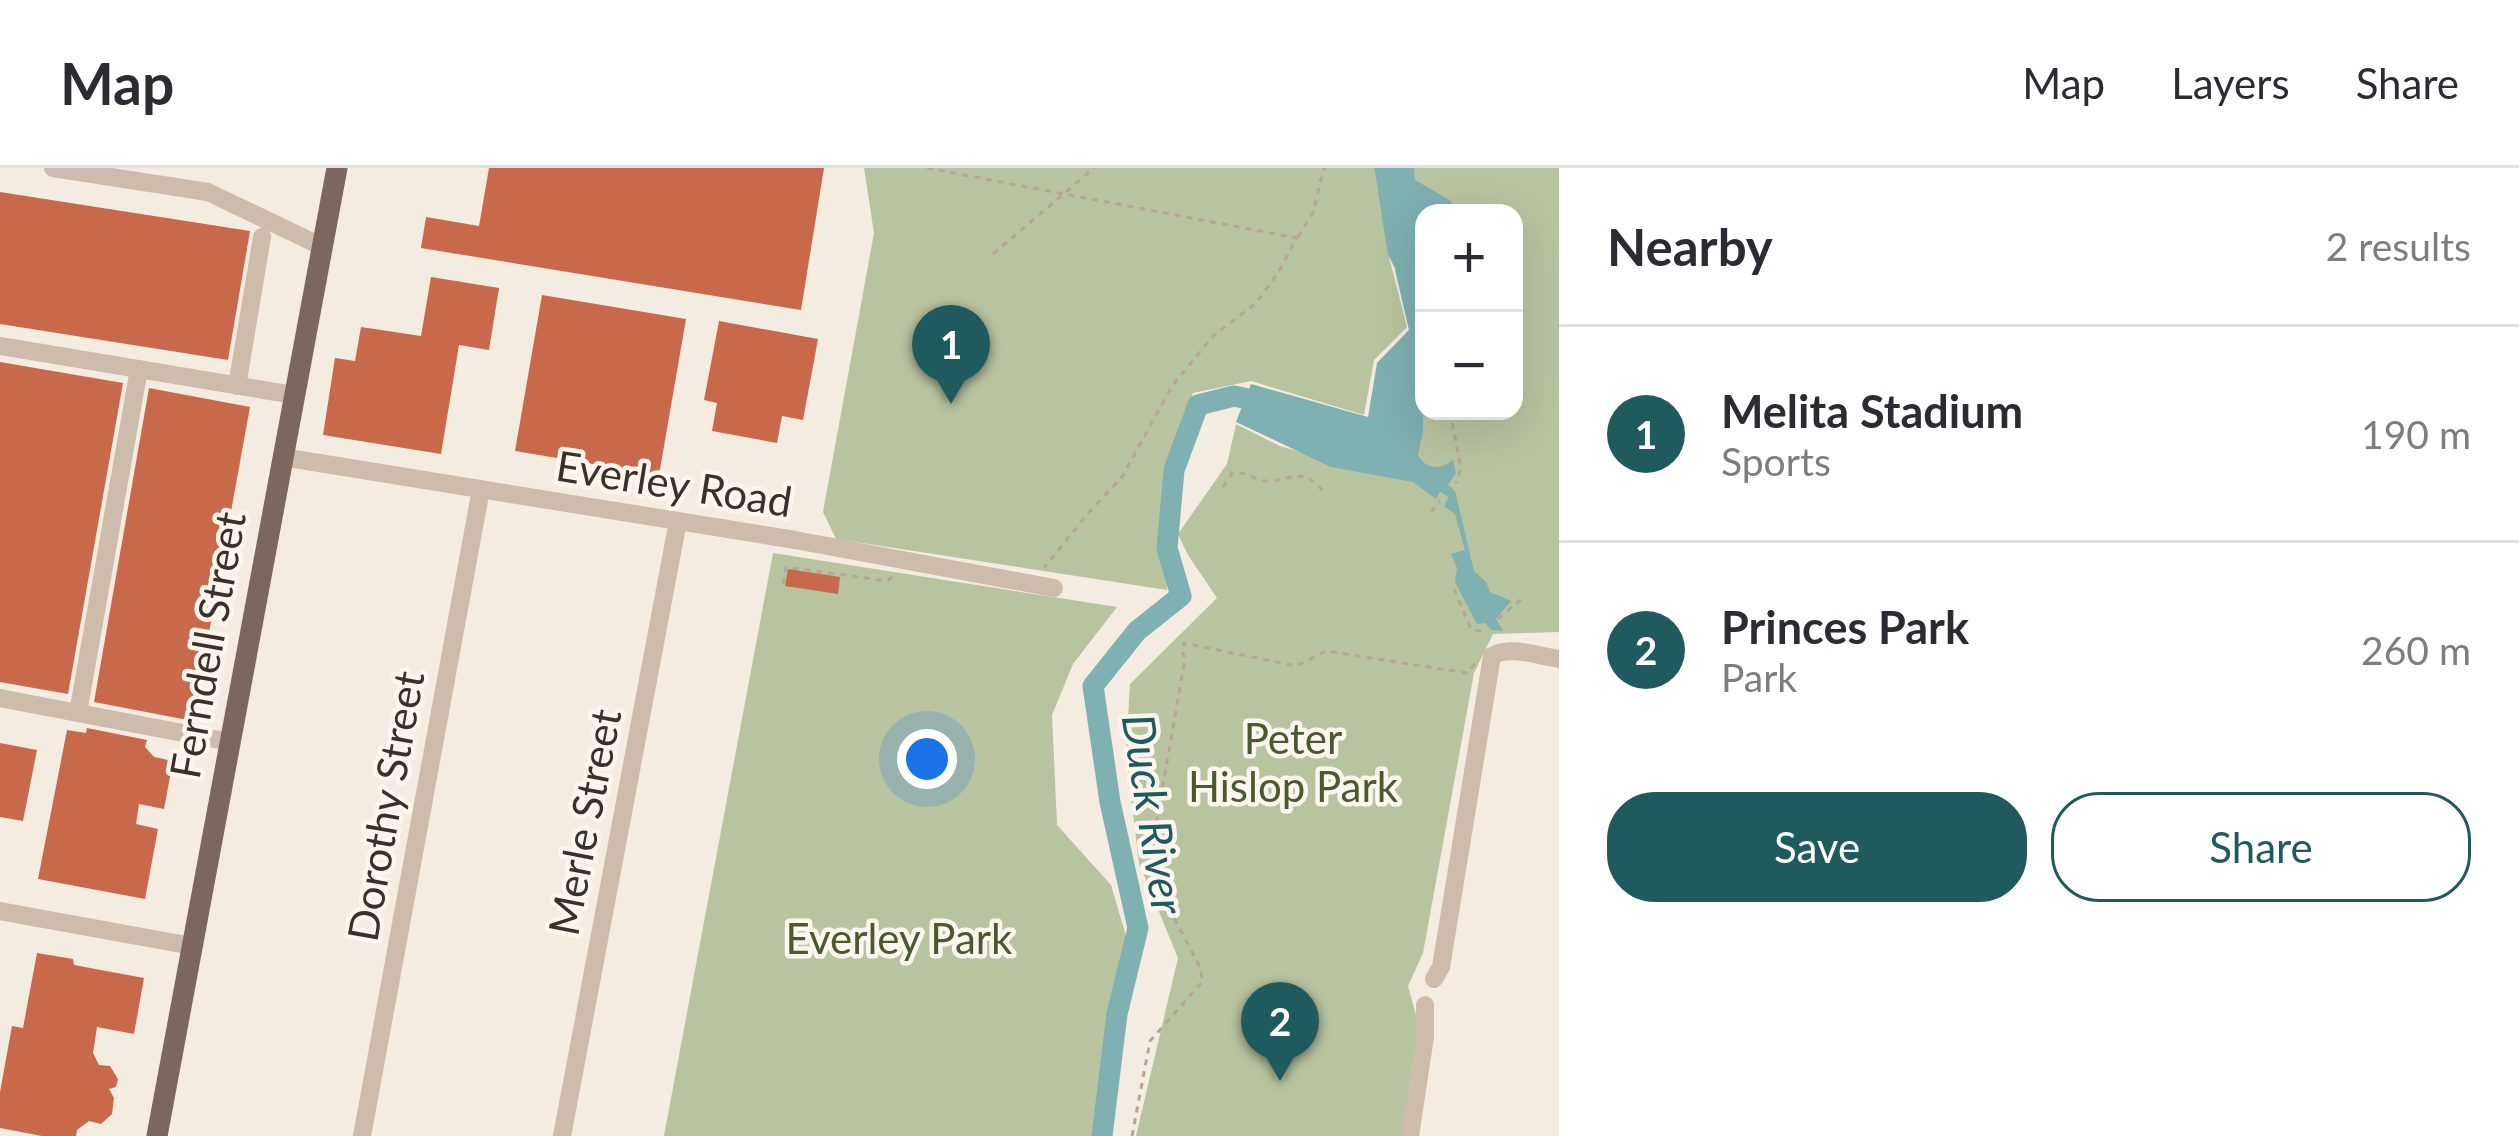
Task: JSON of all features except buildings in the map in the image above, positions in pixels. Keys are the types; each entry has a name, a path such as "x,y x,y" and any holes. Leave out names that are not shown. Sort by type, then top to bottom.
{"main road":[{"name":"Ferndell Street","path":"157,1136 337,168"}],"street":[{"path":"53,168 208,192 322,247"},
{"path":"237,386 262,237"},
{"path":"0,346 294,395"},
{"path":"78,713 140,369"},
{"name":"Everley Road","path":"282,457 1054,588"},
{"name":"Dorothy Street","path":"362,1136 481,489"},
{"name":"Merle Street","path":"562,1136 678,521"},
{"path":"1433,980 1442,967 1492,656 1506,650 1559,659"},
{"path":"0,698 230,742"},
{"path":"0,911 192,946"},
{"path":"1410,1136 1425,1037 1425,1005"}],"path":[{"path":"927,168 1297,238"},
{"path":"993,254 1094,168"},
{"path":"1033,584 1122,477 1172,386 1213,336 1256,303 1279,273 1314,211 1325,168"},
{"path":"1452,420 1461,469 1456,483"},
{"path":"1223,487 1232,473 1240,471 1266,481 1307,477 1323,491"},
{"path":"1431,512 1440,501"},
{"path":"783,584 786,567 887,581 898,571 901,560"},
{"path":"1454,589 1472,628 1487,628"},
{"path":"1498,619 1525,596"},
{"path":"1132,1136 1150,1041 1203,981 1148,865 1184,643 1296,666 1326,651 1467,673 1478,658 1492,656"}],"green space":[{"name":"Peter Hislop Park","path":"864,168 1559,168 1559,632 1493,634 1474,673 1423,953 1408,986 1419,1026 1402,1136 1136,1136 1178,958 1139,863 1126,754 1130,684 1217,598 1178,534 1227,464 1236,424 1280,446 1354,467 1415,382 1415,420 1523,420 1523,204 1415,204 1415,252 1389,257 1407,327 1374,360 1364,415 1251,381 1193,393 1163,474 1167,590 836,539 823,512 874,233"},
{"name":"Everley Park","path":"773,553 1117,607 1073,664 1052,715 1057,825 1111,885 1136,970 1110,1036 1108,1114 1100,1116 1100,1136 664,1136"}],"water":[{"path":"1389,168 1414,168 1415,180 1452,204 1415,204 1415,420 1423,420 1418,455 1434,467 1453,460 1456,473 1448,485 1455,491 1474,571 1490,592 1511,601 1496,619 1503,631 1477,624 1455,582 1457,568 1451,554 1465,550 1455,514 1444,506 1449,497 1440,492 1436,499 1413,482 1331,467 1236,422 1251,384 1368,417 1377,363 1409,330 1395,270 1407,257"}],"waterway":[{"name":"Duck River","path":"1385,168 1398,251 1415,284"},
{"name":"Duck River","path":"1102,1136 1117,1014 1138,928 1110,802 1093,686 1137,631 1181,596 1167,548 1174,470 1198,405 1234,396 1271,404"}],"place":[{"name":"Melita Stadium","path":"951,404"},
{"name":"Princes Park","path":"1280,1081"}]}
